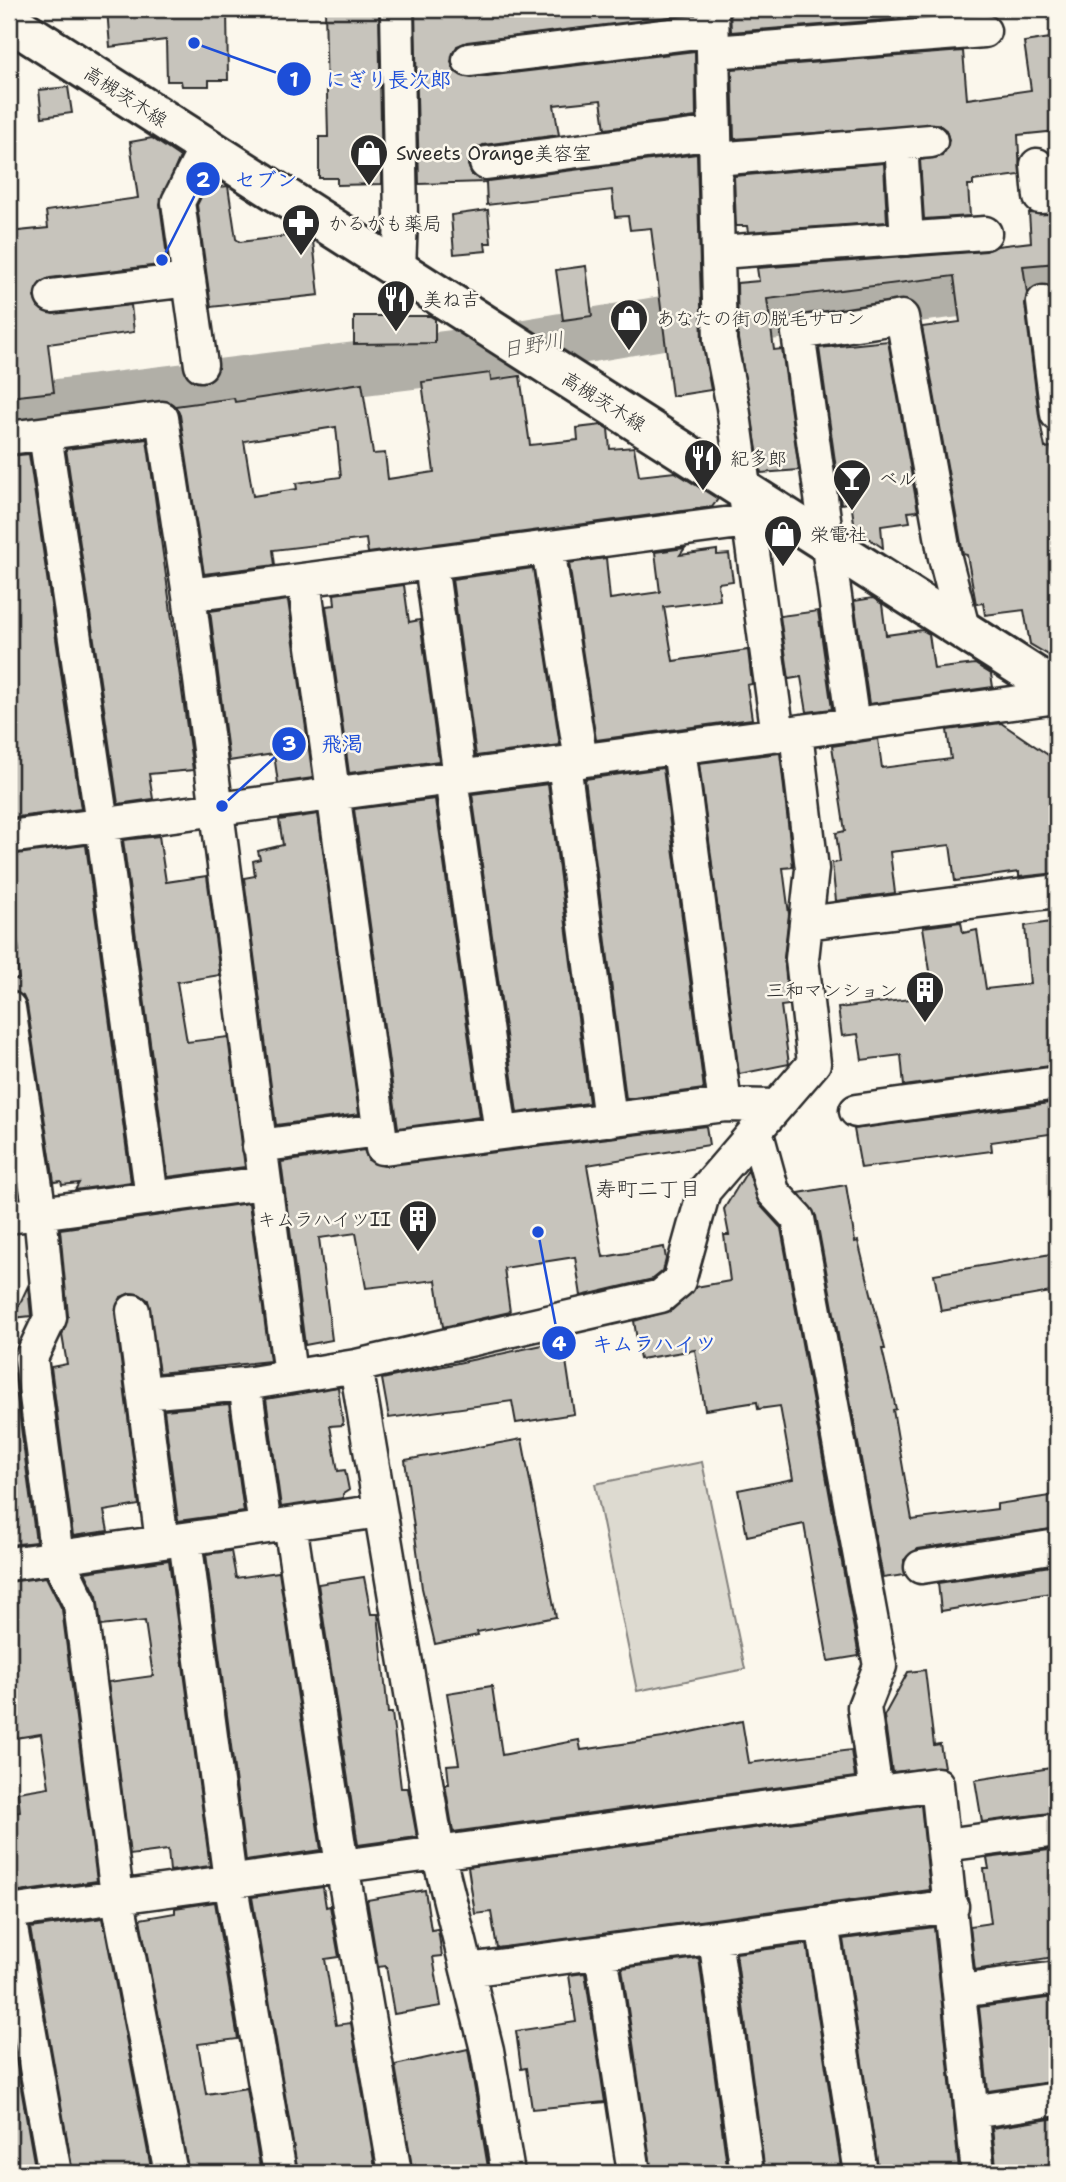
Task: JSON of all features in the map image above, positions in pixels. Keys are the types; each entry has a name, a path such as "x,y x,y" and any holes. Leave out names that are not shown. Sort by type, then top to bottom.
{"main road":[{"name":"高槻茨木線","path":"9,21 497,332 745,505 826,542 1057,690"}],"street":[{"path":"397,9 401,218 399,270"},
{"path":"144,1394 245,1384 356,1366 661,1296 679,1281 704,1191 814,1063 802,959 812,870 745,505 721,318 712,30"},
{"path":"469,60 712,30 984,31"},
{"path":"486,163 715,146 916,142 907,239"},
{"path":"201,365 178,202 206,147"},
{"path":"1037,164 1040,197 1057,196"},
{"path":"720,252 985,233"},
{"path":"52,296 189,280"},
{"path":"1043,302 1057,414"},
{"path":"853,725 798,333 902,317 945,558 963,628"},
{"path":"9,438 162,418 189,595 263,1183 290,1375"},
{"path":"45,434 102,824 152,1198"},
{"path":"189,595 548,548 745,505"},
{"path":"548,548 610,1119"},
{"path":"431,564 455,778 501,1133"},
{"path":"304,581 378,1130 383,1148 726,1105 766,1118"},
{"path":"9,837 1057,697"},
{"path":"679,748 726,1105"},
{"path":"806,923 1057,891"},
{"path":"9,1009 40,1213 50,1318 31,1358 57,1557 80,1604 117,1895 171,2173"},
{"path":"856,1111 1057,1083"},
{"path":"766,1118 773,1192 798,1219 880,1666 864,1707 876,1792"},
{"path":"259,1146 378,1130"},
{"path":"9,1217 263,1183"},
{"path":"133,1311 144,1394 173,1540 280,2173"},
{"path":"356,1366 438,1853 487,2050 508,2173"},
{"path":"245,1384 277,1526 342,1865 396,2173"},
{"path":"9,1564 380,1511"},
{"path":"921,1567 1057,1546"},
{"path":"55,2173 9,1914 117,1895 937,1784 952,1906 978,2173"},
{"path":"945,1845 1057,1830"},
{"path":"467,1970 952,1906"},
{"path":"822,1923 861,2173"},
{"path":"715,1938 747,2173"},
{"path":"601,1953 634,2173"},
{"path":"960,1991 1057,1978"},
{"path":"972,2112 1057,2099"}],"shaded area":[{"path":"702,1462 745,1669 637,1691 595,1484"}],"building":[{"path":"107,9 227,9 228,80 209,80 209,86 182,86 181,81 167,81 166,40 110,47"},
{"path":"325,9 379,9 382,184 337,185 337,178 319,178 319,137 328,137"},
{"path":"415,9 694,9 694,14 467,42 457,46 451,62 455,72 471,78 695,51 696,117 605,129 601,100 554,105 559,135 483,145 469,155 468,165 472,175 488,181 697,154 702,341 711,390 672,396 651,228 630,230 628,216 615,217 612,190 487,205 486,182 419,184"},
{"path":"730,9 960,9 960,14 731,32"},
{"path":"1057,37 1057,131 1018,135 1020,175 973,181 973,185 968,185 970,216 924,219 920,160 942,156 949,140 946,130 938,124 734,139 732,69 963,51 967,99 1031,90 1024,42"},
{"path":"68,87 72,113 42,117 39,90"},
{"path":"152,138 180,157 160,204 168,264 50,278 41,282 34,297 38,307 53,314 131,305 134,332 48,344 54,392 9,397 9,232 48,228 46,211 138,198 130,142"},
{"path":"884,163 887,222 748,232 747,226 736,226 734,176"},
{"path":"228,186 236,239 240,242 302,234 313,241 319,295 211,307 197,205 205,189"},
{"path":"488,210 491,243 485,243 486,251 454,254 451,215"},
{"path":"1029,213 1057,214 1057,263 1023,266 1039,416 1045,448 1051,447 1055,474 1051,474 1050,485 1057,533 1057,660 1030,644 1024,610 985,615 983,603 976,604 967,555 963,554 922,327 960,322 954,276 767,299 774,350 782,349 799,470 761,473 738,339 737,283 759,281 757,268 986,251 997,246 1031,242"},
{"path":"586,266 592,316 563,320 556,270"},
{"path":"354,316 430,316 435,319 435,343 354,344"},
{"path":"888,341 918,511 908,512 910,522 881,526 883,548 855,529 851,502 841,504 819,348"},
{"path":"490,373 491,380 520,376 530,445 578,440 577,428 602,425 608,429 610,449 634,447 639,476 675,472 718,499 712,507 368,553 366,539 273,550 275,565 204,574 180,415 175,406 234,398 235,402 362,383 373,454 385,453 388,479 434,472 422,382","holes":["336,427 341,477 296,483 297,489 253,496 244,441"]},
{"path":"147,439 193,770 149,774 153,799 118,804 66,449"},
{"path":"29,454 81,809 9,818 9,456"},
{"path":"685,548 680,555 717,550 717,555 729,554 733,581 718,583 720,600 664,607 673,661 748,650 752,684 747,685 752,719 596,740 569,563 606,558 610,599 660,592 655,552"},
{"path":"533,568 560,745 476,756 452,579"},
{"path":"404,585 409,622 420,620 439,761 349,773 326,606 335,605 334,594"},
{"path":"873,598 882,604 886,635 922,630 929,634 934,669 975,664 991,674 993,687 869,704 854,601"},
{"path":"288,600 313,778 278,783 274,754 229,761 210,611"},
{"path":"818,611 832,709 807,712 801,677 789,679 780,616"},
{"path":"1001,723 1057,761 1057,873 1019,877 1019,872 955,881 950,845 890,852 895,893 836,901 832,863 840,862 836,833 845,831 832,746 878,739 882,768 951,759 947,730"},
{"path":"780,753 793,867 783,868 789,914 784,957 789,1005 781,1006 789,1064 739,1074 699,763"},
{"path":"663,768 704,1089 626,1099 585,779"},
{"path":"548,784 589,1103 517,1113 472,794"},
{"path":"435,799 480,1117 398,1128 354,809"},
{"path":"318,814 359,1114 276,1125 244,878 255,876 253,861 260,859 258,851 283,845 279,820"},
{"path":"159,836 166,882 207,876 220,975 177,982 187,1042 228,1037 245,1167 168,1177 123,840"},
{"path":"86,845 131,1182 75,1190 79,1183 62,1185 61,1181 54,1182 27,1005 23,996 9,990 9,979 19,979 16,951 19,951 9,881 9,855"},
{"path":"1057,921 1057,1065 904,1086 901,1055 862,1060 858,1034 842,1036 838,1008 934,996 923,927 961,922 963,933 977,930 986,989 1030,984 1025,926"},
{"path":"1057,1102 1057,1133 991,1142 992,1151 861,1168 854,1129"},
{"path":"706,1126 709,1145 587,1165 603,1257 664,1247 666,1259 663,1271 653,1279 581,1296 575,1257 504,1268 510,1312 443,1327 436,1280 366,1288 356,1233 319,1238 332,1340 305,1345 281,1162 364,1150 368,1160 384,1166"},
{"path":"9,1129 18,1187 9,1188"},
{"path":"748,1170 759,1204 781,1228 859,1656 828,1661 804,1524 747,1536 738,1490 793,1479 780,1406 758,1409 757,1402 705,1410 695,1350 640,1359 634,1321 672,1310 696,1287 730,1281 724,1235 729,1235 724,1209"},
{"path":"846,1185 855,1242 858,1241 885,1349 882,1349 896,1409 893,1410 912,1520 997,1509 997,1504 1057,1495 1057,1528 918,1549 904,1560 905,1575 883,1578 816,1216 799,1193"},
{"path":"249,1203 270,1361 159,1373 148,1300 139,1294 130,1293 121,1297 115,1313 139,1505 104,1511 108,1531 73,1536 51,1367 67,1364 62,1335 68,1316 60,1229"},
{"path":"1057,1253 1057,1291 941,1311 934,1274"},
{"path":"28,1286 31,1316 13,1318"},
{"path":"552,1343 554,1355 565,1354 574,1414 516,1423 512,1401 389,1418 382,1379"},
{"path":"14,1373 36,1542 9,1545 9,1374"},
{"path":"338,1387 343,1425 330,1426 338,1471 345,1470 349,1490 343,1494 343,1498 281,1507 266,1399"},
{"path":"229,1404 244,1512 178,1521 164,1410"},
{"path":"522,1439 556,1617 477,1632 478,1635 435,1644 422,1588 405,1460"},
{"path":"231,1551 236,1578 279,1572 321,1850 246,1861 206,1554"},
{"path":"169,1560 210,1866 170,1871 168,1850 130,1855 108,1682 153,1676 145,1621 101,1626 97,1596 85,1572"},
{"path":"1057,1565 1057,1592 941,1611 938,1583"},
{"path":"46,1577 62,1609 97,1881 19,1892 11,1835 16,1835 12,1813 20,1812 18,1792 49,1787 41,1734 9,1739 9,1582"},
{"path":"364,1577 371,1614 378,1614 388,1713 392,1713 401,1788 408,1788 417,1837 358,1845 318,1584"},
{"path":"925,1670 934,1745 940,1744 944,1767 892,1772 884,1716 908,1672"},
{"path":"492,1686 502,1755 579,1740 581,1750 663,1738 742,1721 749,1763 851,1750 855,1777 453,1832 445,1784 449,1784 447,1765 459,1764 447,1693"},
{"path":"1057,1767 1057,1812 982,1822 975,1780"},
{"path":"921,1805 930,1890 497,1948 491,1912 475,1914 468,1867"},
{"path":"1057,1849 1057,1947 1053,1948 1054,1957 975,1970 970,1926 991,1923 984,1869 989,1869 987,1858"},
{"path":"323,1887 326,1907 330,1906 339,1957 325,1959 336,2025 351,2023 376,2173 298,2173 252,1897"},
{"path":"425,1890 431,1930 438,1929 442,1956 433,1957 441,2006 394,2014 386,1966 378,1967 367,1900"},
{"path":"215,1902 238,2039 198,2044 206,2094 247,2088 261,2173 189,2173 140,1919 175,1913 175,1908"},
{"path":"103,1918 152,2173 73,2173 30,1928"},
{"path":"934,1927 959,2170 879,2173 843,1939"},
{"path":"807,1944 842,2173 765,2173 736,1953"},
{"path":"699,1958 728,2173 652,2173 622,1968"},
{"path":"585,1973 605,2102 532,2109 526,2068 521,2069 516,2031 576,2022 569,1975"},
{"path":"1055,1997 1057,2081 988,2091 979,2007"},
{"path":"9,2020 36,2173 9,2173"},
{"path":"468,2049 489,2173 413,2173 395,2065"},
{"path":"1057,2118 1057,2164 1004,2172 1003,2165 996,2166 992,2128"}],"waterway":[{"name":"日野川","path":"9,412 485,353 704,316 736,317 1057,278"}],"place":[{"name":"にぎり長次郎","path":"194,43"},
{"name":"Sweets Orange美容室","path":"369,187"},
{"name":"かるがも薬局","path":"301,257"},
{"name":"セブン","path":"162,260"},
{"name":"美ね吉","path":"396,333"},
{"name":"あなたの街の脱毛サロン","path":"629,352"},
{"name":"紀多郎","path":"703,492"},
{"name":"ベル","path":"852,512"},
{"name":"栄電社","path":"783,568"},
{"name":"飛渇","path":"222,806"},
{"name":"三和マンション","path":"925,1024"},
{"name":"キムラハイツ","path":"538,1232"},
{"name":"キムラハイツII","path":"418,1253"}],"district":[{"name":"寿町二丁目","path":"648,1189"}]}
